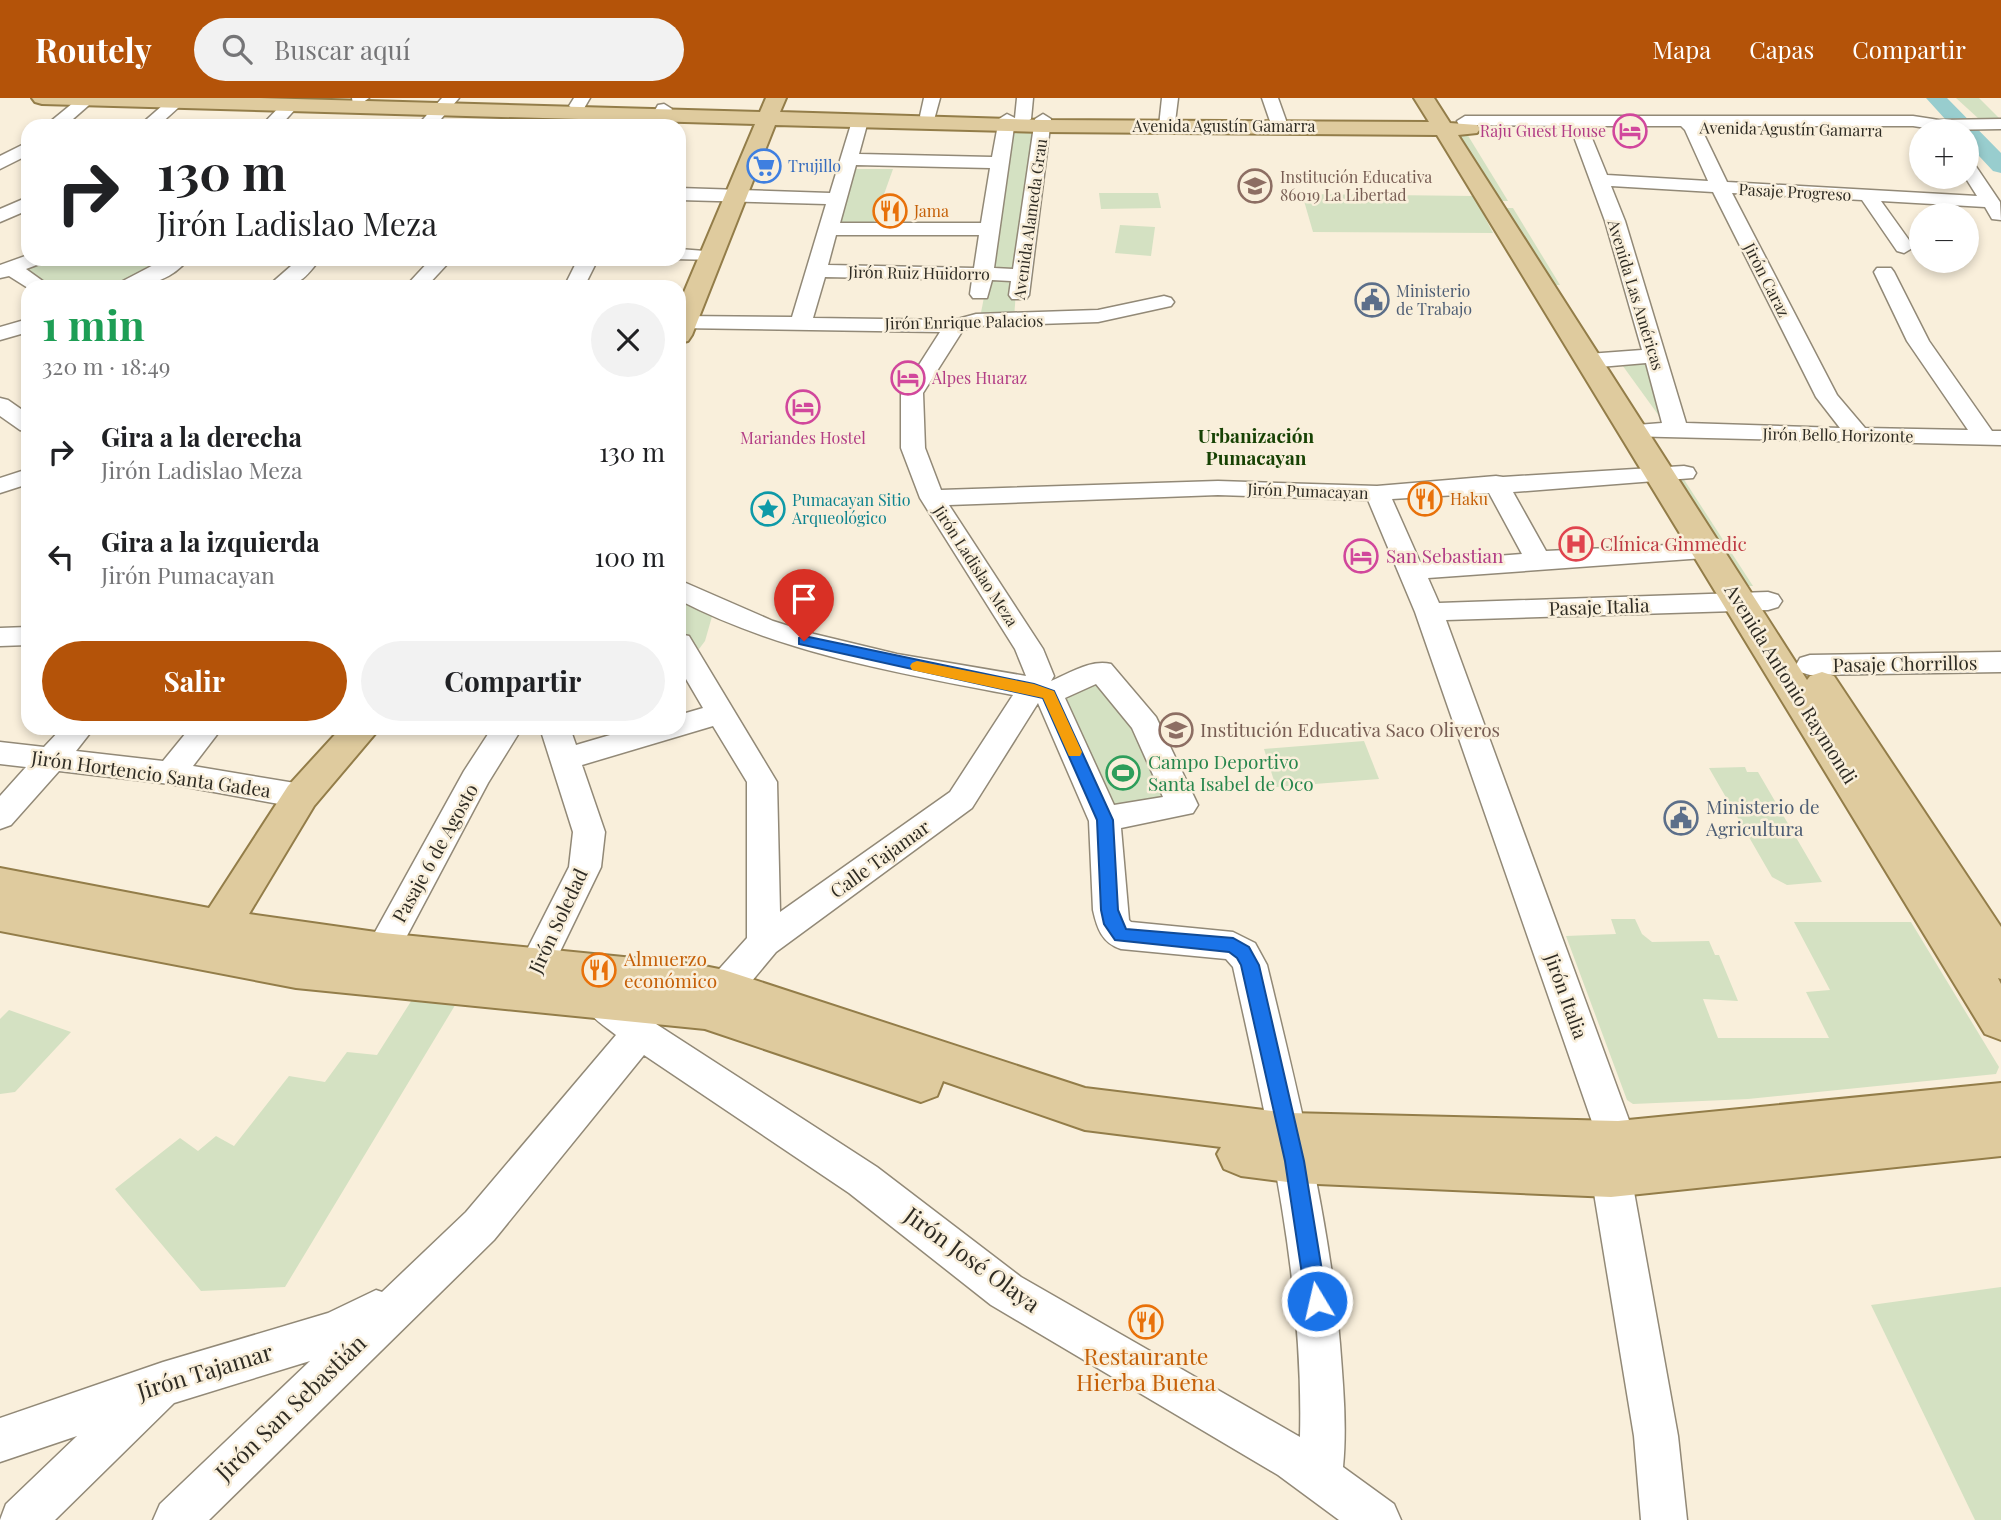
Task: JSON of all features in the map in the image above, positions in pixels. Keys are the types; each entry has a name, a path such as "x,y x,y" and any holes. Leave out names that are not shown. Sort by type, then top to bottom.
{"main road":[{"name":"Avenida Agustín Gamarra","path":"43,98 291,105 579,102 660,117"},
{"name":"Avenida Agustín Gamarra","path":"256,98 446,103 660,117 771,109 930,107 1025,118"},
{"name":"Avenida Agustín Gamarra","path":"771,109 860,121 1168,114 1278,123 1449,118"},
{"path":"686,314 771,109"},
{"name":"Avenida Antonio Raymondi","path":"1449,118 1601,360 1655,430 1671,473 1709,551 1810,665 2001,962"},
{"name":"Avenida Antonio Raymondi","path":"1671,473 1755,602 2001,1021"},
{"path":"207,940 301,796 356,735"},
{"path":"0,884 207,940"},
{"path":"0,915 207,940 374,965 714,999 1004,1096 1075,1133 1292,1148 1615,1159 2001,1135"},
{"path":"1615,1159 2001,1103"}],"street":[{"path":"1270,98 1278,123"},
{"path":"63,119 88,99"},
{"path":"156,119 178,100"},
{"path":"432,119 446,103"},
{"path":"277,119 291,105"},
{"path":"1637,105 1652,124"},
{"path":"1827,106 1848,125"},
{"path":"1922,107 1935,119"},
{"name":"Avenida Alameda Grau","path":"965,323 983,274 1000,163 1025,118"},
{"name":"Avenida Alameda Grau","path":"1016,320 1022,275 1025,118"},
{"name":"Avenida Agustín Gamarra","path":"1449,118 1578,125 1848,125 1909,130"},
{"path":"801,323 860,121"},
{"name":"Jirón Caraz","path":"1689,124 1827,397 1858,435"},
{"name":"Avenida Agustín Gamarra","path":"1979,124 2001,124"},
{"name":"Avenida Las Américas","path":"1578,125 1615,221 1655,356 1655,430"},
{"path":"3,173 21,154"},
{"path":"848,159 1000,163"},
{"name":"Pasaje Progreso","path":"1599,180 1868,196 1996,209"},
{"path":"1979,184 1996,209"},
{"path":"686,194 839,199"},
{"path":"1868,196 1904,247"},
{"path":"4,214 21,206"},
{"path":"830,229 989,229"},
{"path":"686,255 711,256"},
{"path":"142,280 168,266"},
{"path":"287,280 304,266"},
{"path":"422,280 435,266"},
{"path":"5,270 26,280"},
{"name":"Jirón Ruiz Huidorro","path":"817,271 1022,275"},
{"path":"1884,272 1918,341 1993,438"},
{"name":"Jirón Enrique Palacios","path":"686,326 965,323 1098,316 1164,302"},
{"name":"Jirón Ladislao Meza","path":"965,323 912,393 913,448 932,498 1029,649 1040,677 1041,692 1104,819 1113,924 1121,935 1233,946 1243,953 1250,965 1292,1148 1317,1301 1324,1444 1320,1477"},
{"path":"0,334 21,326"},
{"path":"1601,360 1655,356"},
{"path":"0,405 21,398"},
{"path":"0,405 21,420"},
{"name":"Jirón Bello Horizonte","path":"1655,430 1993,438"},
{"name":"Jirón Pumacayan","path":"932,498 1218,488 1377,493 1671,473"},
{"path":"0,486 21,478"},
{"path":"1496,483 1538,560"},
{"name":"Jirón Italia","path":"1377,493 1429,612 1615,1159 1656,1436 1664,1520"},
{"path":"1413,571 1507,565 1538,560 1709,551"},
{"path":"686,593 734,617 830,648 1041,692 1101,671 1145,724 1182,805 1104,819"},
{"name":"Pasaje Italia","path":"1429,612 1755,602"},
{"path":"0,637 21,636"},
{"path":"686,654 762,782 764,942"},
{"name":"Pasaje Chorrillos","path":"1810,665 2001,662"},
{"name":"Calle Tajamar","path":"714,999 764,942 961,800 1041,692"},
{"path":"686,723 722,712"},
{"path":"0,817 72,735"},
{"path":"170,774 201,735"},
{"name":"Pasaje 6 de Agosto","path":"374,965 475,779 503,735"},
{"name":"Jirón Soledad","path":"530,979 585,867 589,848 589,832 557,735"},
{"path":"565,760 647,735"},
{"name":"Jirón Hortencio Santa Gadea","path":"0,753 170,774 301,796"},
{"name":"Jirón José Olaya","path":"597,986 640,1033 863,1180 1006,1291 1294,1459 1378,1520"},
{"path":"405,1296 480,1226 640,1033"},
{"name":"Jirón Tajamar","path":"0,1440 163,1384 334,1332 405,1296"},
{"name":"Jirón San Sebastián","path":"176,1520 405,1296"},
{"path":"22,1520 163,1384"}],"green space":[{"path":"1956,98 1979,98 2000,119 1979,119"},
{"path":"1012,128 1035,129 1016,272 991,271"},
{"path":"1455,134 1467,134 1508,201 1498,201"},
{"path":"852,169 893,169 872,228 836,228"},
{"path":"1099,193 1158,193 1161,208 1101,209"},
{"path":"1302,194 1474,196 1493,233 1313,232"},
{"path":"1503,208 1513,208 1560,285 1551,285"},
{"path":"1120,225 1155,227 1151,256 1115,253"},
{"path":"150,266 124,280 39,280 17,267"},
{"path":"988,276 1017,276 1014,319 980,318"},
{"path":"1648,361 1662,420 1620,362"},
{"path":"1671,475 1681,475 1753,586 1743,586"},
{"path":"686,602 713,613 705,641 699,649 695,648 686,634"},
{"path":"1104,681 1146,737 1170,801 1113,813 1060,696"},
{"path":"1364,741 1379,779 1276,787 1264,749"},
{"path":"1745,767 1747,772 1758,772 1822,882 1787,885 1772,877 1709,768"},
{"path":"1611,919 1635,919 1642,934 1652,942 1709,941 1715,955 1719,955 1738,1001 1703,999 1718,1038 1829,1038 1806,992 1830,990 1794,922 1911,922 1999,1067 1996,1074 1748,1099 1633,1104 1627,1100 1566,936 1616,934"},
{"path":"415,995 457,1002 285,1287 201,1291 115,1189 180,1138 198,1151 216,1136 234,1146 289,1076 325,1082 347,1052 377,1055"},
{"path":"9,1010 71,1032 15,1092 0,1094 0,1019"},
{"path":"2001,1287 2001,1520 1975,1520 1871,1305"}],"waterway":[{"path":"1936,98 2001,166"}],"slow traffic":[{"path":"917,666 1048,694 1074,752"}],"place":[{"name":"Raju Guest House","path":"1630,131"},
{"name":"Trujillo","path":"764,166"},
{"name":"Institución Educativa 86019 La Libertad","path":"1255,186"},
{"name":"Jama","path":"890,211"},
{"name":"Ministerio de Trabajo","path":"1372,300"},
{"name":"Alpes Huaraz","path":"908,378"},
{"name":"Mariandes Hostel","path":"803,407"},
{"name":"Haku","path":"1425,499"},
{"name":"Pumacayan Sitio Arqueológico","path":"768,509"},
{"name":"Clínica Ginmedic","path":"1576,544"},
{"name":"San Sebastian","path":"1361,556"},
{"name":"Institución Educativa Saco Oliveros","path":"1176,730"},
{"name":"Campo Deportivo Santa Isabel de Oco","path":"1123,773"},
{"name":"Ministerio de Agricultura","path":"1681,818"},
{"name":"Almuerzo económico","path":"599,970"},
{"name":"Restaurante Hierba Buena","path":"1146,1322"}],"district":[{"name":"Urbanización Pumacayan","path":"1256,447"}],"route":[{"path":"804,641 1048,694 1105,820 1110,910 1113,924 1121,935 1135,939 1233,946 1243,953 1250,965 1295,1161 1317,1301"}]}
